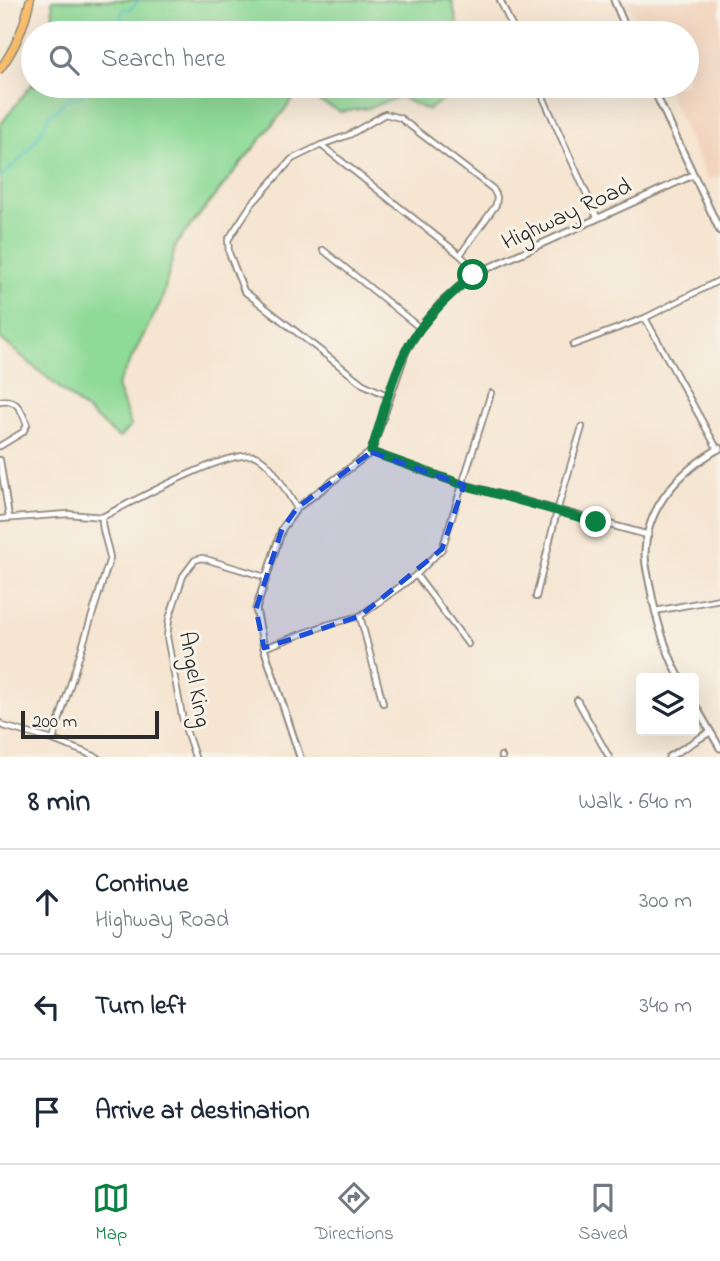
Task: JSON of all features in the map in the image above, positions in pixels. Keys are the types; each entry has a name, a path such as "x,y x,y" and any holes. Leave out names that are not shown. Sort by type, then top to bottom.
{"highway":[{"path":"26,21 30,0"},
{"path":"0,69 13,52 21,35"}],"street":[{"path":"500,0 510,21"},
{"path":"614,0 623,21"},
{"path":"543,98 597,217"},
{"path":"657,98 720,231"},
{"path":"389,396 363,384 244,291 229,253 228,240 251,205 292,159 349,135 385,114 400,118 493,189 497,197 496,205 460,255"},
{"path":"321,145 460,255 471,266 473,275"},
{"name":"Highway Road","path":"371,452 406,351 420,328 441,303 473,275 693,176"},
{"path":"323,250 420,328"},
{"path":"573,345 645,318 720,280"},
{"path":"645,318 719,449 699,460 666,493 654,514 648,534 645,555 654,611 661,638 678,673"},
{"path":"264,648 326,625 360,616 416,575 442,549 491,393"},
{"path":"0,401 8,400 20,407 27,425 23,432 0,446"},
{"path":"536,597 557,510 582,427"},
{"path":"300,757 264,648 256,610 282,528 297,508 371,452 464,485 648,534"},
{"path":"0,519 68,514 102,517 211,464 242,454 255,455 266,462 297,508"},
{"path":"0,460 9,517"},
{"path":"53,740 110,558 102,517"},
{"name":"Angel King","path":"195,757 183,721 167,637 169,619 183,576 195,560 202,558 265,578"},
{"path":"416,575 468,644"},
{"path":"654,611 720,599"},
{"path":"360,616 383,703"},
{"path":"577,700 609,757"},
{"path":"699,711 720,748"},
{"path":"0,723 97,757"},
{"path":"669,757 710,732"}],"highlighted area":[{"path":"371,452 464,485 442,549 360,616 264,648 256,609 282,529 297,508"}],"shaded area":[{"path":"626,0 720,0 720,176 708,180 670,98 699,98 699,21 636,21"}],"green space":[{"path":"52,0 452,0 456,21 53,21"},
{"path":"21,98 294,98 176,244 162,300 117,386 131,426 119,438 0,338 0,125"},
{"path":"312,98 397,98 368,108 341,112"},
{"path":"402,98 444,98 428,110"}],"waterway":[{"path":"120,21 123,9 130,9 140,0"},
{"path":"0,177 30,148 50,113 56,111 66,99 73,98"}],"route":[{"path":"473,275 441,303 420,328 406,351 371,452 464,485 596,522"}]}
